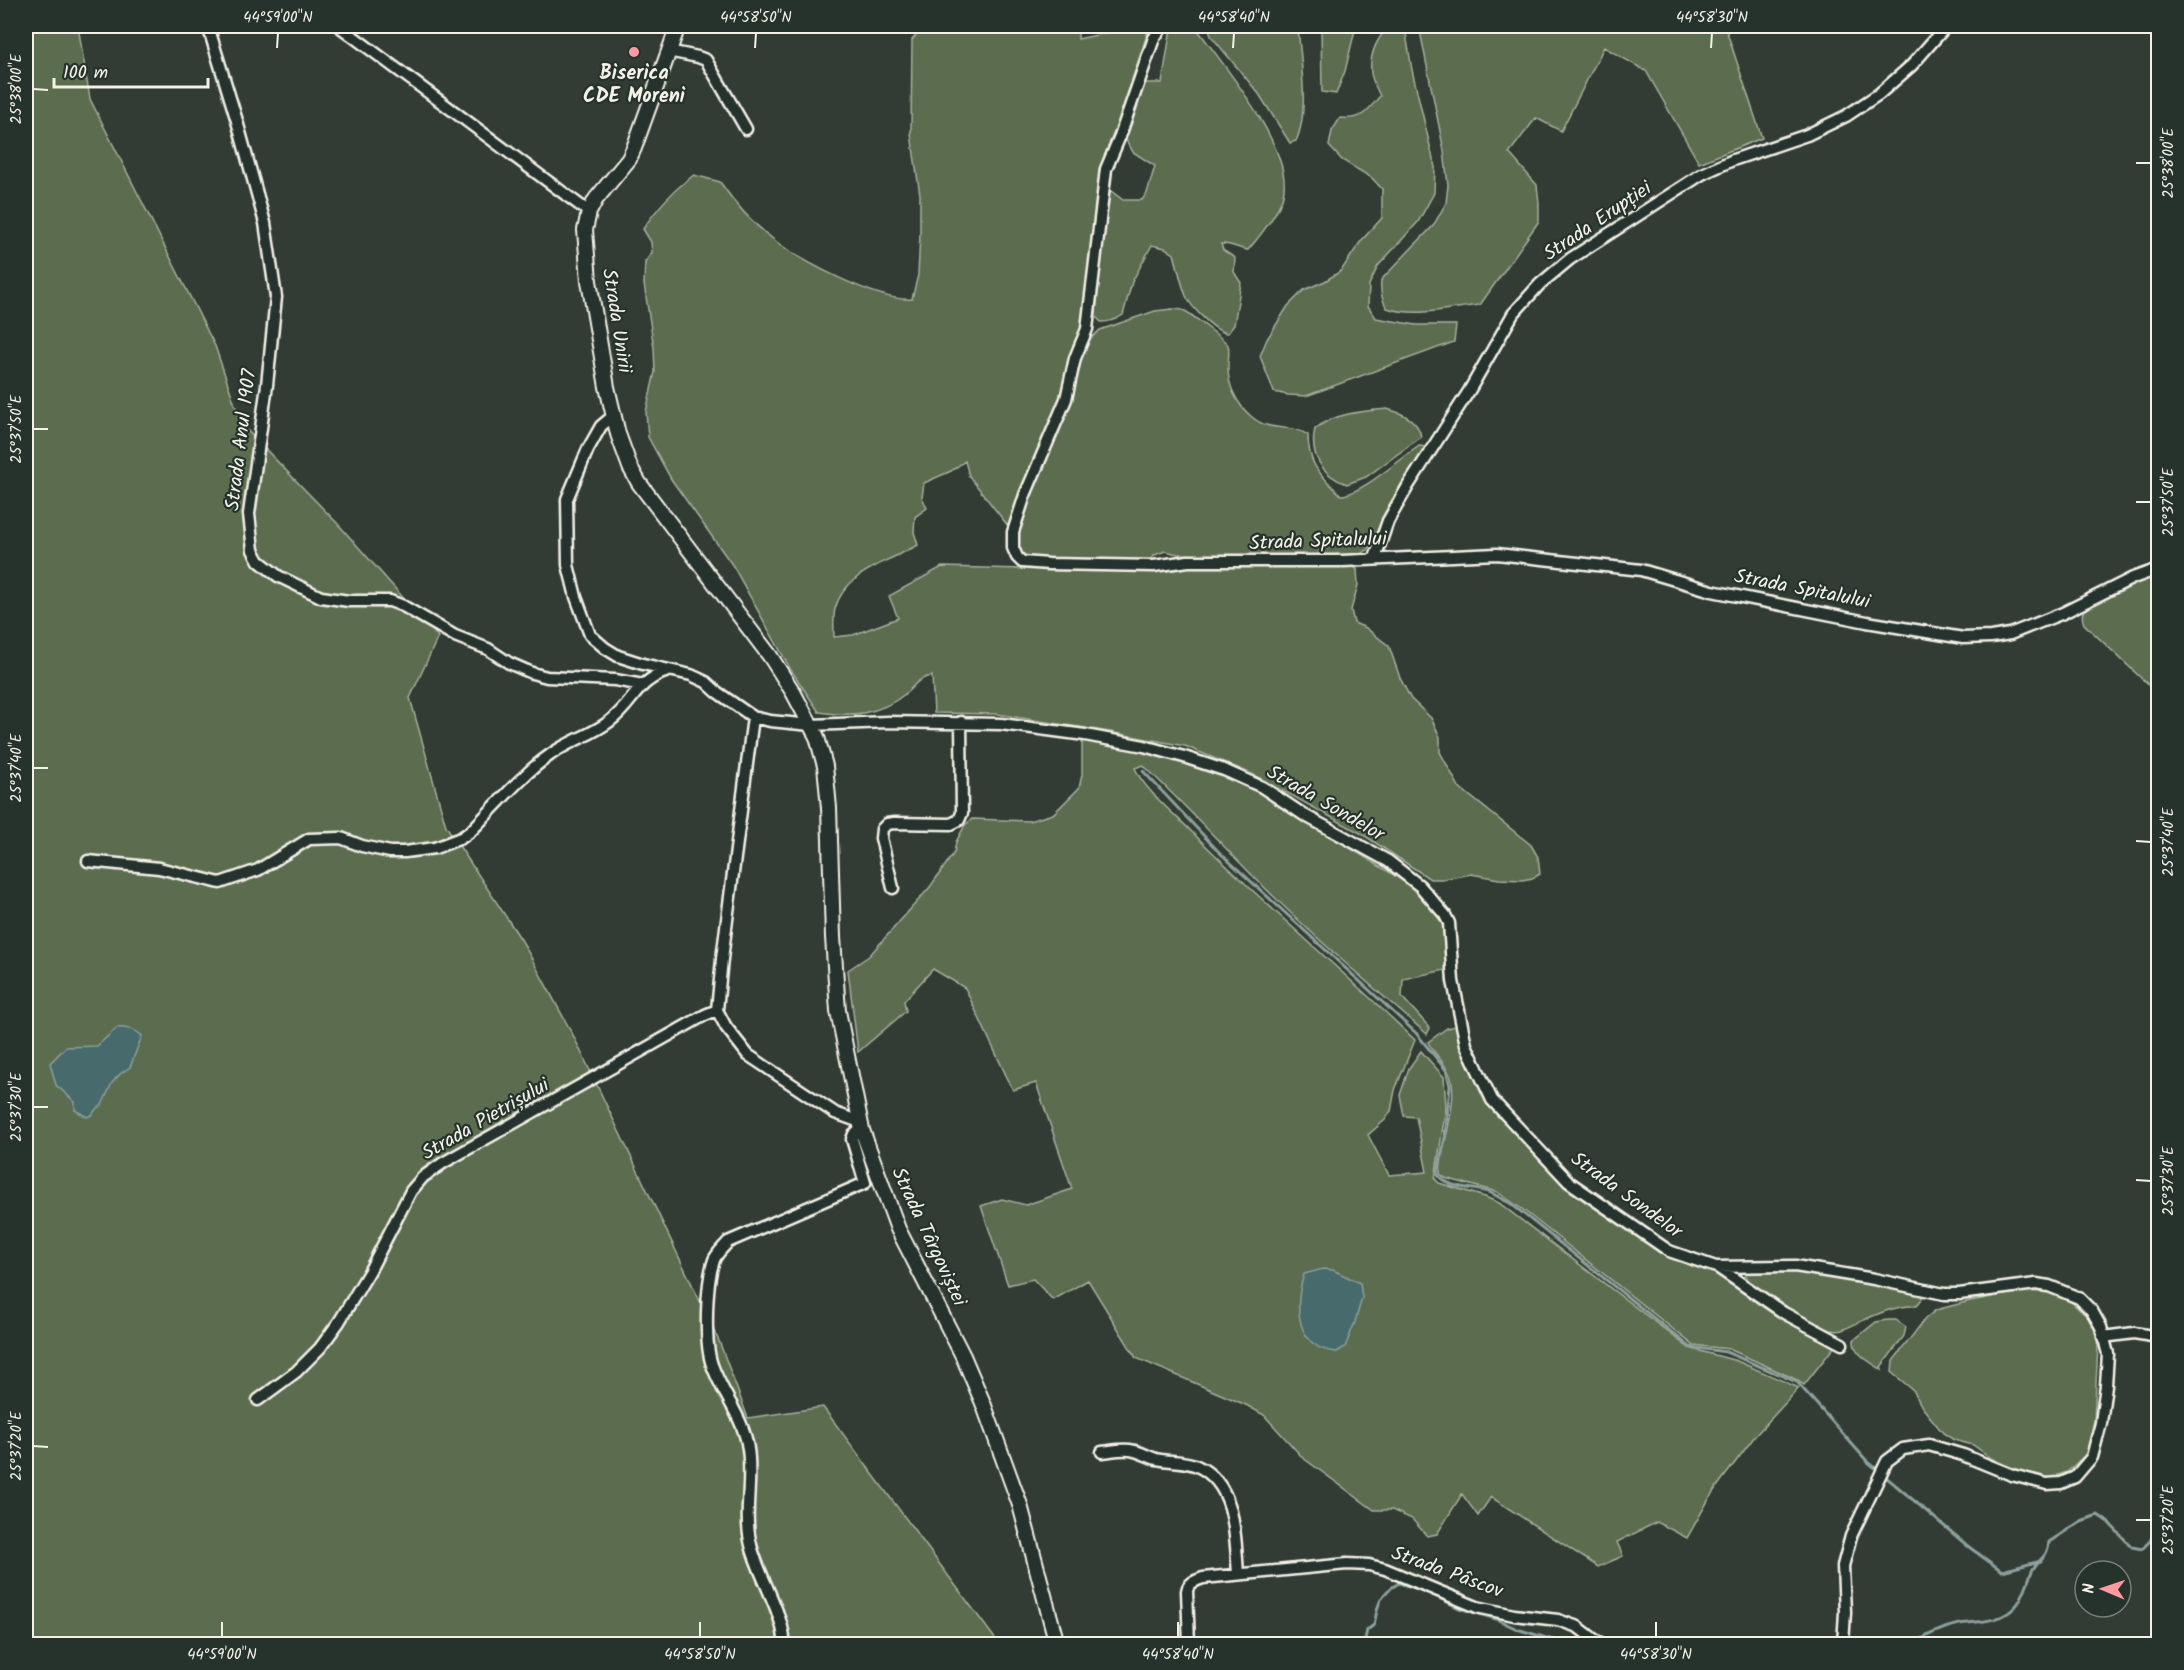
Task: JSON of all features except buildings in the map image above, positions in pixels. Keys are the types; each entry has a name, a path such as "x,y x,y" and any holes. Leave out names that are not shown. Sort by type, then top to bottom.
{"main road":[{"path":"589,212 596,199 629,159 678,26"},
{"name":"Strada Unirii","path":"589,212 585,230 589,281 613,416 622,448 639,483 757,637 811,724"},
{"name":"Strada Târgoviștei","path":"811,724 821,751 827,778 838,1011 861,1126 898,1229 963,1356 983,1403 1023,1516 1057,1644"}],"street":[{"name":"Strada Anul 1907","path":"208,26 265,223 276,297 267,384 249,514 253,550 259,561 278,576 321,597 349,601 390,601 403,606 455,636 488,649 509,663 532,673 547,677 615,680 643,685"},
{"path":"339,26 589,212"},
{"name":"Strada Spitalului","path":"1163,26 1154,38 1106,169 1087,328 1062,408 1016,517 1013,548 1022,562 1154,566 1188,561 1342,561 1497,554 1641,570 1712,591 1867,622 1963,638 2010,634 2063,613 2133,578 2158,569"},
{"name":"Strada Erupției","path":"1375,558 1388,522 1408,486 1513,314 1540,284 1570,259 1702,174 1733,160 1807,135 1846,116 1879,94 1912,65 1946,26"},
{"path":"668,51 706,60 746,129"},
{"path":"613,416 601,426 588,449 567,499 568,565 576,597 590,635 618,656 670,671"},
{"path":"88,861 159,868 220,883 258,870 309,839 341,838 362,846 390,852 435,848 471,831 525,774 553,753 611,720 625,709 643,685 654,675 670,671 680,671 706,682 753,717 788,724 811,724"},
{"path":"753,717 717,1010 726,1027 748,1055 835,1113 861,1126 852,1139 865,1183"},
{"path":"893,888 881,838 882,829 887,824 894,823 951,824 958,820 962,813 961,722"},
{"name":"Strada Sondelor","path":"811,724 961,722 1001,724 1084,735 1144,746 1184,757 1224,770 1262,787 1304,815 1388,861 1420,886 1439,907 1449,923 1453,981 1466,1045 1492,1100 1569,1182 1669,1251 1716,1267 1795,1266 1874,1279 1944,1294 2036,1284 2049,1286 2079,1298 2092,1311 2101,1327 2108,1354 2101,1423 2092,1457 2074,1477 2061,1483 2047,1484 2012,1475 1929,1444 1903,1449 1887,1461 1851,1536 1843,1566 1845,1612 1843,1644"},
{"name":"Strada Pietrișului","path":"258,1400 296,1372 326,1339 369,1272 411,1191 423,1177 443,1163 717,1010"},
{"path":"784,1644 781,1624 751,1545 748,1447 741,1422 711,1364 707,1300 711,1275 715,1259 728,1242 865,1183 878,1175"},
{"path":"1716,1267 1784,1313 1842,1344"},
{"path":"2103,1337 2134,1333 2158,1337"},
{"path":"1102,1452 1128,1450 1157,1459 1181,1462 1197,1466 1215,1479 1226,1496 1234,1525 1238,1574"},
{"name":"Strada Pâscov","path":"1189,1644 1187,1586 1203,1578 1347,1564 1369,1565 1402,1575 1477,1606 1514,1615 1558,1620 1578,1627 1600,1644"}],"green space":[{"path":"26,26 78,26 90,99 215,346 242,425 338,524 438,637 410,698 446,826 522,941 573,1035 719,1341 748,1418 823,1407 999,1644 26,1644"},
{"path":"924,26 1103,26 1078,29 1078,39 1125,29 1149,28 1102,171 1083,329 1075,340 1067,387 1035,466 1018,496 1011,524 1008,526 969,476 965,461 951,471 924,483 922,497 927,508 915,517 914,532 918,545 869,570 848,586 840,596 835,609 834,637 853,635 898,618 889,596 942,567 1115,571 1189,565 1352,566 1357,569 1358,585 1351,610 1354,623 1366,628 1389,646 1400,678 1411,699 1431,718 1440,737 1440,752 1459,787 1531,845 1538,857 1540,874 1522,880 1471,874 1430,879 1362,834 1252,774 1185,746 997,714 934,713 932,676 920,680 895,701 875,710 853,714 819,712 791,670 733,566 671,479 648,437 646,412 655,372 654,348 644,284 645,262 652,253 651,242 643,229 666,200 694,175 720,182 758,226 801,258 861,287 880,294 912,299 918,275 920,195 911,134 912,40"},
{"path":"1195,26 1237,83 1267,131 1278,155 1284,176 1283,195 1278,209 1248,250 1221,244 1223,250 1235,258 1234,272 1241,283 1234,325 1228,333 1217,329 1198,313 1189,301 1174,254 1165,248 1152,245 1132,282 1123,315 1104,322 1096,317 1106,194 1111,191 1123,200 1142,200 1147,193 1155,166 1133,152 1123,135 1142,83 1162,83 1171,28"},
{"path":"1208,26 1298,26 1303,100 1300,129 1296,141 1290,143 1259,94 1211,36"},
{"path":"1321,26 1356,26 1345,71 1336,94 1322,92"},
{"path":"1390,26 1405,28 1412,70 1435,167 1434,193 1418,222 1378,266 1369,285 1368,306 1376,318 1416,325 1456,325 1454,342 1306,396 1274,392 1260,356 1267,339 1288,306 1304,290 1341,271 1361,241 1382,218 1382,189 1372,178 1342,160 1329,146 1332,131 1340,118 1354,118 1363,114 1380,96 1373,82 1371,60 1378,41"},
{"path":"1419,26 1725,26 1762,138 1699,163 1646,71 1604,47 1561,131 1536,118 1509,153 1537,185 1539,221 1480,305 1421,312 1387,308 1381,295 1381,280 1433,226 1446,203 1448,185 1444,151"},
{"path":"1172,309 1189,313 1228,345 1229,379 1241,406 1259,422 1273,427 1295,429 1308,435 1313,462 1341,495 1349,494 1369,483 1419,446 1427,447 1390,503 1368,550 1360,554 1251,557 1178,554 1165,551 1141,563 1083,559 1051,561 1021,554 1016,537 1033,488 1045,467 1050,445 1062,425 1073,397 1078,363 1085,344 1100,330 1155,311"},
{"path":"1387,409 1414,422 1421,437 1366,477 1347,484 1324,470 1314,447 1315,429 1340,416"},
{"path":"2158,575 2158,694 2084,624 2082,616 2086,608 2095,600"},
{"path":"1082,741 1124,746 1166,756 1246,784 1410,885 1431,904 1444,931 1450,969 1403,979 1402,997 1430,1028 1427,1034 1302,923 1143,765 1135,768 1151,792 1167,808 1273,910 1415,1040 1395,1090 1391,1111 1385,1120 1368,1135 1389,1175 1427,1172 1416,1117 1404,1116 1400,1095 1409,1068 1421,1051 1444,1077 1446,1107 1435,1179 1439,1183 1499,1203 1689,1348 1737,1361 1799,1388 1755,1436 1713,1492 1687,1538 1657,1522 1617,1542 1623,1556 1598,1567 1491,1497 1478,1516 1462,1494 1437,1534 1427,1536 1412,1519 1392,1510 1374,1510 1303,1458 1264,1415 1246,1405 1136,1358 1088,1280 1053,1300 1033,1279 1008,1285 981,1206 1002,1199 1026,1205 1072,1189 1036,1083 1013,1090 965,988 933,969 904,1001 906,1011 858,1052 848,970 869,956 930,887 954,853 956,842 965,825 972,819 1029,821 1053,814 1079,788 1082,775"},
{"path":"1459,1026 1464,1048 1486,1100 1499,1117 1565,1180 1648,1243 1707,1267 1834,1344 1804,1385 1729,1349 1693,1345 1522,1209 1497,1192 1445,1178 1440,1174 1453,1096 1452,1083 1447,1069 1428,1042 1447,1028"},
{"path":"1750,1268 1793,1269 1873,1283 1922,1294 1922,1299 1916,1306 1896,1308 1842,1330 1833,1330 1822,1327 1795,1312 1749,1281 1744,1272"},
{"path":"2025,1291 2052,1293 2070,1301 2093,1322 2098,1346 2094,1421 2087,1453 2067,1472 2049,1478 2025,1475 1994,1460 1973,1445 1954,1440 1943,1433 1922,1407 1913,1390 1892,1373 1893,1361 1925,1319 1936,1310"},
{"path":"1896,1320 1906,1327 1904,1336 1881,1367 1882,1370 1860,1354 1854,1340 1876,1322"}],"water":[{"path":"117,1028 131,1029 142,1036 130,1067 112,1083 102,1105 87,1117 75,1110 75,1102 56,1085 50,1063 66,1047 97,1046"},
{"path":"1323,1269 1333,1270 1360,1283 1362,1298 1355,1322 1345,1347 1337,1352 1323,1349 1313,1343 1305,1334 1301,1324 1299,1299 1304,1274"}],"waterway":[{"path":"1143,771 1219,852 1416,1033 1446,1070 1450,1086 1445,1137 1437,1174 1442,1179 1453,1185 1491,1193 1510,1203 1690,1347 1726,1352 1797,1382 1867,1461 1969,1547 2002,1571 2041,1561"},
{"path":"1913,1644 1946,1628 1996,1619 2009,1612 2021,1598 2033,1569 2045,1555 2049,1542 2081,1521 2098,1515 2132,1547 2142,1549 2150,1541 2158,1525 2155,1516 2158,1500"},
{"path":"1364,1644 1367,1630 1374,1625 1380,1600 1387,1591 1399,1583 1427,1592 1459,1608 1496,1619 1517,1629 1562,1644"}],"place":[{"name":"Biserica CDE Moreni","path":"634,52"}]}
